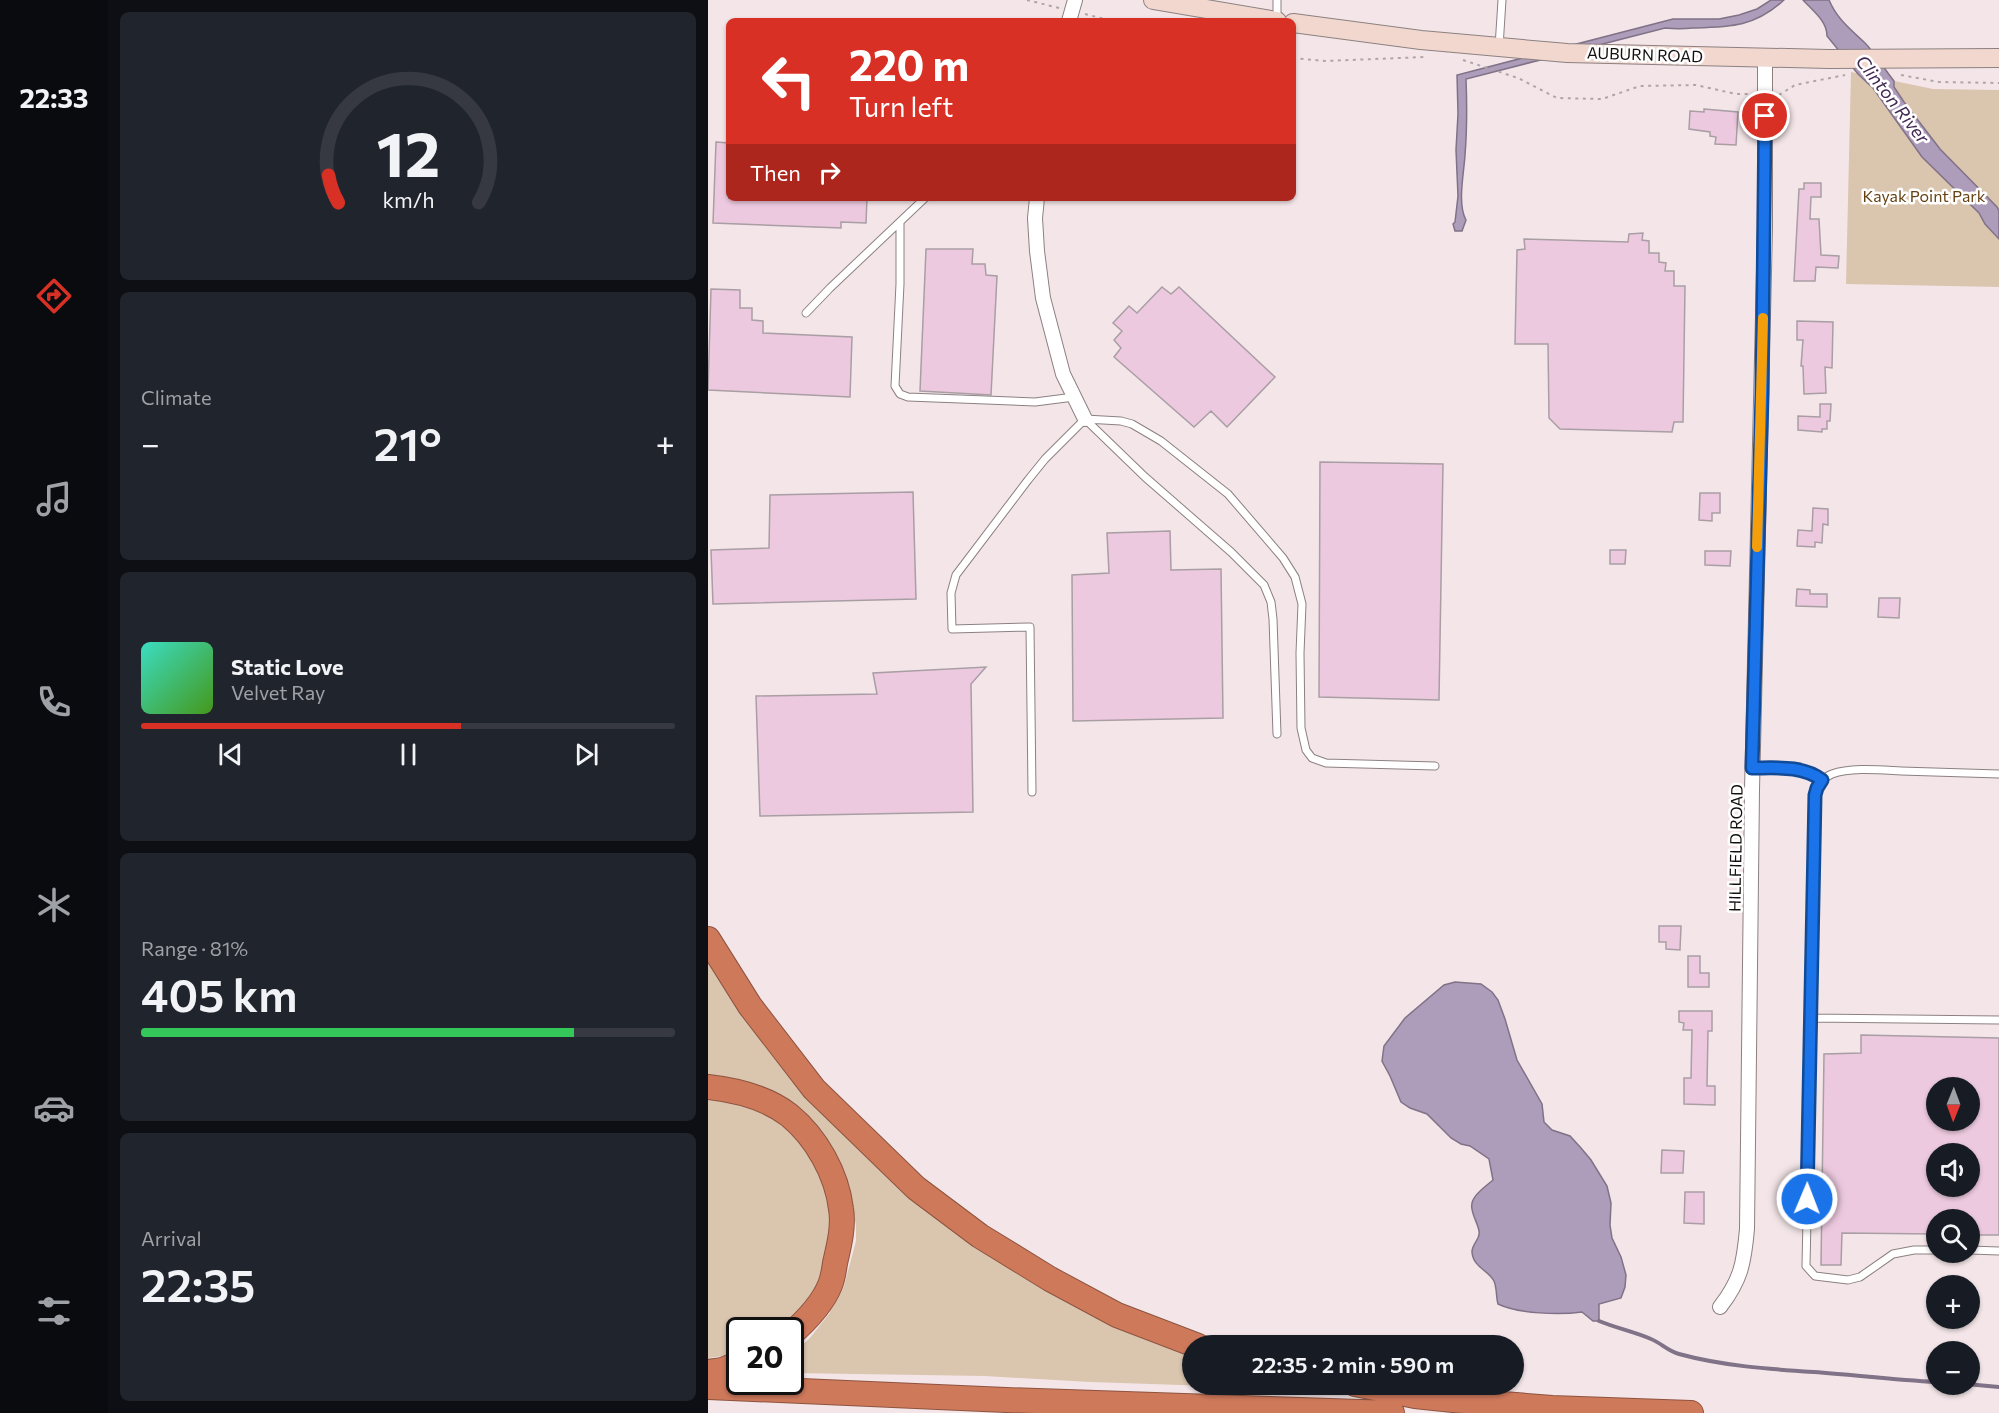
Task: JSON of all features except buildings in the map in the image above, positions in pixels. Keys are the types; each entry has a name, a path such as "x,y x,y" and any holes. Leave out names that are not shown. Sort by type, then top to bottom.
{"highway":[{"path":"708,939 750,1006 814,1089 916,1188 980,1236 1050,1279 1117,1315 1182,1340"},
{"path":"708,1087 763,1100 789,1115 814,1142 831,1172 842,1209 840,1246 830,1285 810,1317 804,1322"},
{"path":"708,1372 726,1368"},
{"path":"708,1387 1392,1413"},
{"path":"1410,1395 1552,1408 1691,1413"}],"main road":[{"path":"1153,0 1259,18"},
{"name":"AUBURN ROAD","path":"1296,23 1421,40 1567,53 1829,59 1902,66 1999,58"}],"street":[{"path":"1070,18 1075,0"},
{"name":"HILLFIELD ROAD","path":"1720,1307 1738,1280 1747,1228 1752,768 1762,382 1765,58"},
{"path":"1037,201 1035,218 1042,298 1062,374 1085,419"}],"lane":[{"path":"1277,0 1277,18"},
{"path":"1499,47 1502,0"},
{"path":"806,313 922,201"},
{"path":"900,223 900,284 895,386 900,394 908,397 1035,402 1074,397"},
{"path":"1085,419 1264,585 1271,602 1273,619 1277,734"},
{"path":"1032,792 1030,627 952,629 951,593 957,575 1028,480 1045,459 1085,419 1121,421 1132,424 1161,441 1228,495 1283,558 1295,578 1302,604 1301,728 1306,750 1312,758 1326,763 1435,766"},
{"path":"1752,768 1804,770 1822,780"},
{"path":"1926,1250 1893,1254 1860,1277 1848,1280 1815,1276 1806,1266 1815,795 1822,780 1840,772 1875,770 1999,774"},
{"path":"1811,1018 1999,1020"},
{"path":"1980,1250 1999,1251"}],"path":[{"path":"1296,58 1325,61 1433,57"},
{"path":"1461,60 1518,78 1557,98 1602,99 1640,86 1696,85 1736,94 1781,95 1795,85 1846,75"},
{"path":"1902,66 1940,82 1999,83"}],"green space":[{"name":"Kayak Point Park","path":"1851,72 1933,89 1999,90 1999,287 1846,284"},
{"path":"708,956 862,1150 1182,1350 1182,1385 985,1376 804,1373 804,1343 829,1314 844,1286 856,1241 856,1226 849,1185 840,1163 772,1093 752,1084 724,1077 708,1077"},
{"path":"708,1097 760,1110 783,1124 812,1155 833,1205 822,1284 796,1317 726,1317 726,1356 708,1358"}],"water":[{"path":"1771,0 1784,0 1763,16 1742,24 1682,29 1665,28 1466,79 1466,136 1461,197 1466,220 1462,231 1455,231 1453,224 1458,196 1457,75 1673,19 1719,19 1739,15 1757,9"},
{"name":"Clinton River","path":"1803,0 1829,0 1840,18 1873,52 1894,81 1894,87 1904,102 1940,149 1997,207 1999,239 1985,224 1979,213 1922,157 1873,88 1858,74 1827,36 1822,21"},
{"path":"1455,982 1481,984 1498,1000 1517,1060 1542,1104 1544,1122 1552,1130 1570,1136 1591,1160 1607,1186 1611,1203 1612,1238 1626,1275 1621,1298 1599,1304 1599,1321 1593,1321 1582,1312 1540,1313 1517,1310 1498,1304 1494,1281 1478,1265 1472,1252 1479,1234 1472,1205 1478,1193 1493,1180 1489,1159 1470,1146 1451,1138 1427,1114 1401,1102 1382,1061 1384,1046 1405,1018 1444,985"}],"waterway":[{"path":"1599,1321 1651,1339 1675,1353 1712,1361 1763,1368 1926,1381"},
{"path":"1980,1385 1999,1387"}],"slow traffic":[{"path":"1757,547 1763,318"}],"route":[{"path":"1765,116 1762,394 1752,768 1804,770 1822,780 1815,795 1807,1199"}]}
